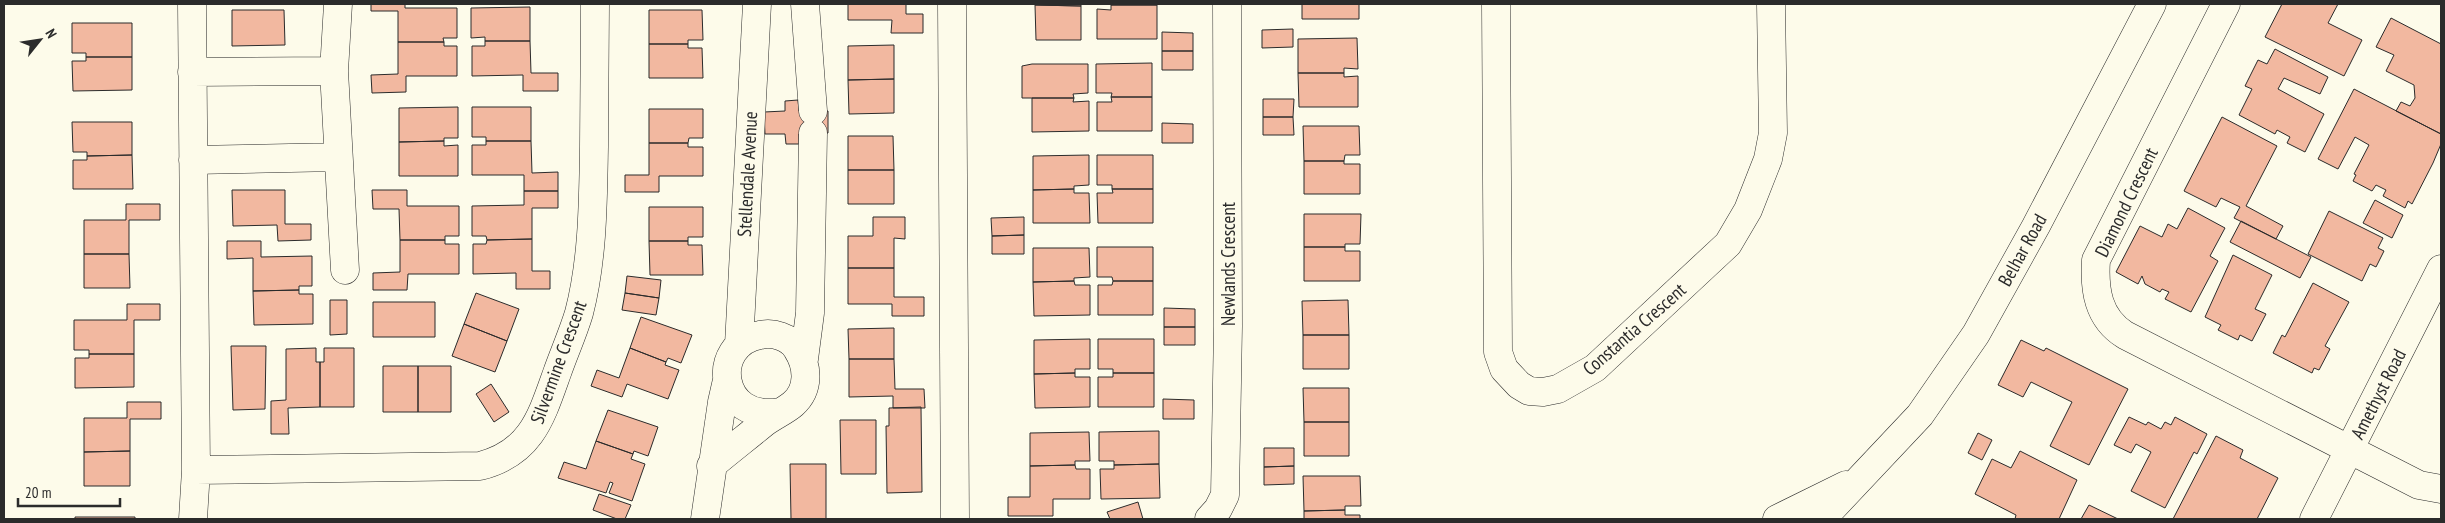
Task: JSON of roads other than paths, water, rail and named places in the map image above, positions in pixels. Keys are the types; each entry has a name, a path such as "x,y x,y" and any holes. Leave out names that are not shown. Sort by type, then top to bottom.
{"street":[{"path":"192,4 196,470 194,519"},
{"path":"338,4 334,71 345,270"},
{"name":"Silvermine Crescent","path":"196,470 480,466 500,461 517,450 531,434 541,418 579,313 589,254 593,202 595,4"},
{"name":"Stellendale Avenue","path":"738,345 757,4"},
{"path":"712,466 780,412 794,404 803,391 806,375 804,359 810,313 813,122 805,4"},
{"path":"952,4 954,519"},
{"name":"Newlands Crescent","path":"1209,519 1225,495 1228,326 1227,4"},
{"name":"Constantia Crescent","path":"1496,4 1498,352 1504,369 1519,386 1529,391 1543,392 1558,389 1594,368 1728,244 1748,210 1768,159 1772,132 1771,4"},
{"name":"Belhar Road","path":"1822,519 1920,415 1976,334 2036,226 2152,4"},
{"name":"Diamond Crescent","path":"2226,4 2096,260 2096,294 2108,320 2124,335 2349,451 2419,485 2441,489"},
{"path":"192,72 334,71"},
{"path":"193,160 338,157"},
{"name":"Amethyst Road","path":"2314,519 2441,269"},
{"path":"705,519 727,380 728,361 738,345 751,336 767,334 782,337 795,346 804,359"},
{"path":"727,380 736,399 752,412 766,414 780,412"},
{"name":"Belhar Road","path":"1777,519 1863,477"}]}
